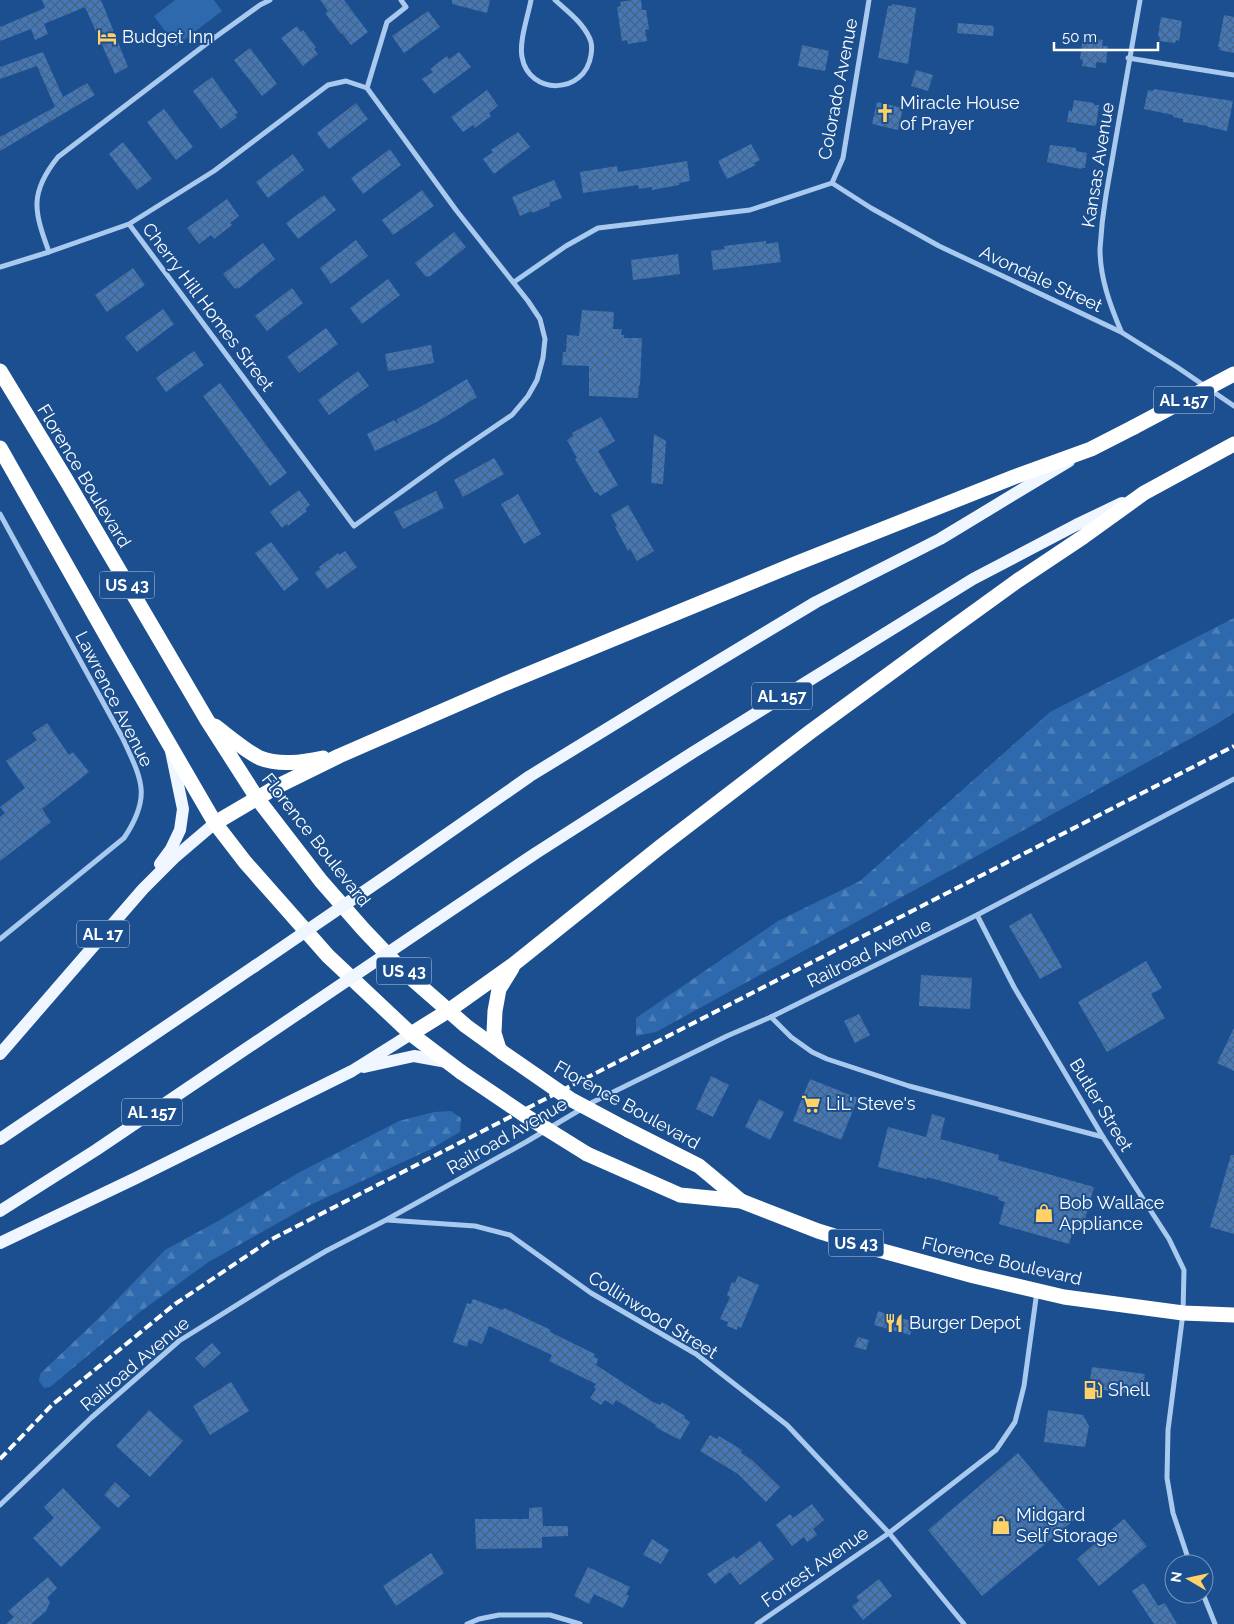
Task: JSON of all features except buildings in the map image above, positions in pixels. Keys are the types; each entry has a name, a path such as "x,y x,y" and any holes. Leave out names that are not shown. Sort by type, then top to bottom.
{"highway":[{"name":"Florence Boulevard","path":"0,371 207,720 257,798 321,882 402,970 466,1026 570,1099 699,1166 741,1202"},
{"name":"AL 157","path":"1091,449 1234,374"},
{"name":"AL 157","path":"1144,493 1234,444"},
{"name":"Florence Boulevard","path":"0,448 215,823 245,862 328,956 412,1034 461,1072 587,1154 680,1195 741,1202 818,1231 879,1250 974,1276 1064,1297 1183,1313 1234,1315"},
{"path":"257,798 339,756 596,645 1014,477 1091,449"},
{"path":"412,1034 514,964 660,847 810,732 1017,581 1144,493"},
{"path":"207,720 259,757 266,759 298,763 339,756"},
{"name":"AL 17","path":"215,823 257,798"},
{"path":"501,1051 494,1033 494,1011 499,990 514,964"}],"main road":[{"name":"AL 157","path":"0,1139 530,776 816,602 940,539 1091,449"},
{"name":"AL 157","path":"0,1211 96,1150 536,853 692,753 973,579 1076,525 1144,493"},
{"path":"143,889 171,849 180,830 183,809 169,744"},
{"name":"AL 17","path":"0,1054 143,889 174,858 215,823"},
{"path":"0,1243 352,1071 412,1034"},
{"path":"352,1071 414,1056 449,1062"}],"street":[{"path":"49,252 37,218 37,200 40,184 47,170 58,157 214,38 270,0"},
{"path":"367,88 387,22 406,7 401,0"},
{"path":"531,0 521,56 525,67 532,76 542,83 553,86 565,85 576,80 585,72 590,62 592,50 590,38 584,28 555,0"},
{"name":"Colorado Avenue","path":"832,183 843,158 869,0"},
{"name":"Kansas Avenue","path":"1121,332 1105,286 1100,251 1104,204 1128,58 1140,0"},
{"path":"1128,58 1234,76"},
{"name":"Cherry Hill Homes Street","path":"346,81 367,88 456,210 514,282 540,319 545,339 538,380 528,396 512,415 354,526 129,224 214,171 328,85 346,81"},
{"path":"514,282 566,246 598,228 750,210 832,183"},
{"name":"Avondale Street","path":"832,183 871,208 939,246 1121,332 1234,406"},
{"path":"0,266 49,252 129,224"},
{"name":"Lawrence Avenue","path":"0,514 122,737 136,767 142,787 141,806 135,822 124,838 0,939"},
{"name":"Railroad Avenue","path":"0,1505 91,1418 179,1341 318,1255 386,1220 593,1102 977,915 1234,779"},
{"name":"Butler Street","path":"977,915 1014,986 1103,1137 1169,1239 1184,1270 1183,1313 1168,1430 1166,1478 1173,1513 1187,1554"},
{"path":"770,1017 791,1037 812,1052 827,1059 908,1086 1103,1137"},
{"name":"Collinwood Street","path":"386,1220 475,1226 510,1235 591,1293 696,1354 787,1425 889,1532 964,1624"},
{"name":"Forrest Avenue","path":"757,1624 889,1532 996,1450 1015,1422 1024,1386 1037,1291"},
{"path":"1206,1604 1215,1624"},
{"path":"467,1624 479,1619 499,1615 550,1615 580,1624"}],"green space":[{"path":"175,0 214,0 222,11 176,46 154,16"},
{"path":"1234,618 1234,713 656,1032 636,1036 636,1018 778,921 860,881 1050,712"},
{"path":"451,1111 461,1118 460,1132 429,1150 308,1206 207,1263 140,1312 50,1387 44,1388 39,1381 40,1374 102,1315 165,1250 298,1173 399,1121 434,1112"}],"railway":[{"path":"0,1459 52,1405 175,1304 272,1239 1234,746"}],"place":[{"name":"Budget Inn","path":"107,37"},
{"name":"Miracle House of Prayer","path":"885,113"},
{"name":"LiL' Steve's","path":"811,1104"},
{"name":"Bob Wallace Appliance","path":"1044,1213"},
{"name":"Burger Depot","path":"894,1323"},
{"name":"Shell","path":"1093,1390"},
{"name":"Midgard Self Storage","path":"1001,1525"}]}
